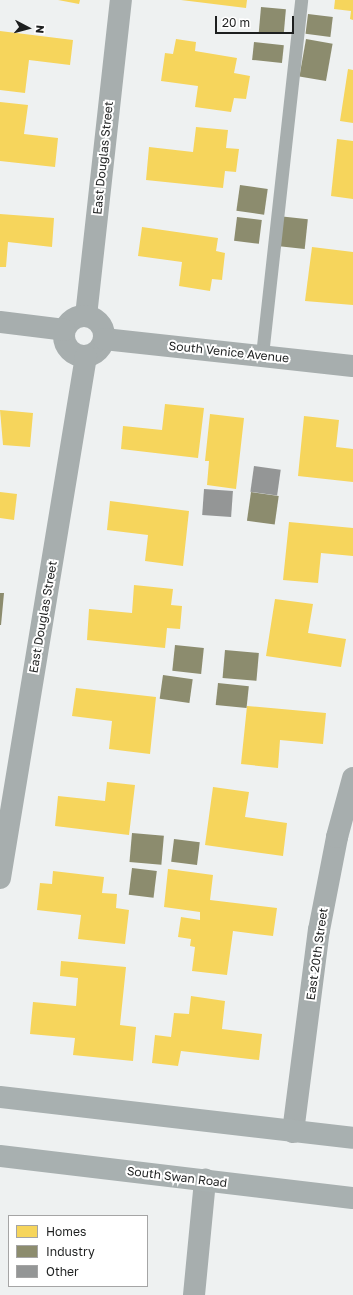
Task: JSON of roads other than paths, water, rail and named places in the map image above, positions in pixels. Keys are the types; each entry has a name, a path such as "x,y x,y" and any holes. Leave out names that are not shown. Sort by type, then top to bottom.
{"main road":[{"path":"0,1097 353,1138"},
{"name":"South Swan Road","path":"0,1156 353,1198"}],"street":[{"name":"East Douglas Street","path":"86,316 121,0"},
{"path":"86,316 102,326 104,339 98,351 86,356 68,349 65,330 73,319 86,316"},
{"path":"0,322 65,330"},
{"name":"South Venice Avenue","path":"104,339 262,354 353,366"},
{"name":"East Douglas Street","path":"0,878 86,356"},
{"name":"East 20th Street","path":"293,1132 319,930 336,837 353,778"},
{"path":"194,1295 205,1180"}],"lane":[{"path":"262,354 301,0"}]}
